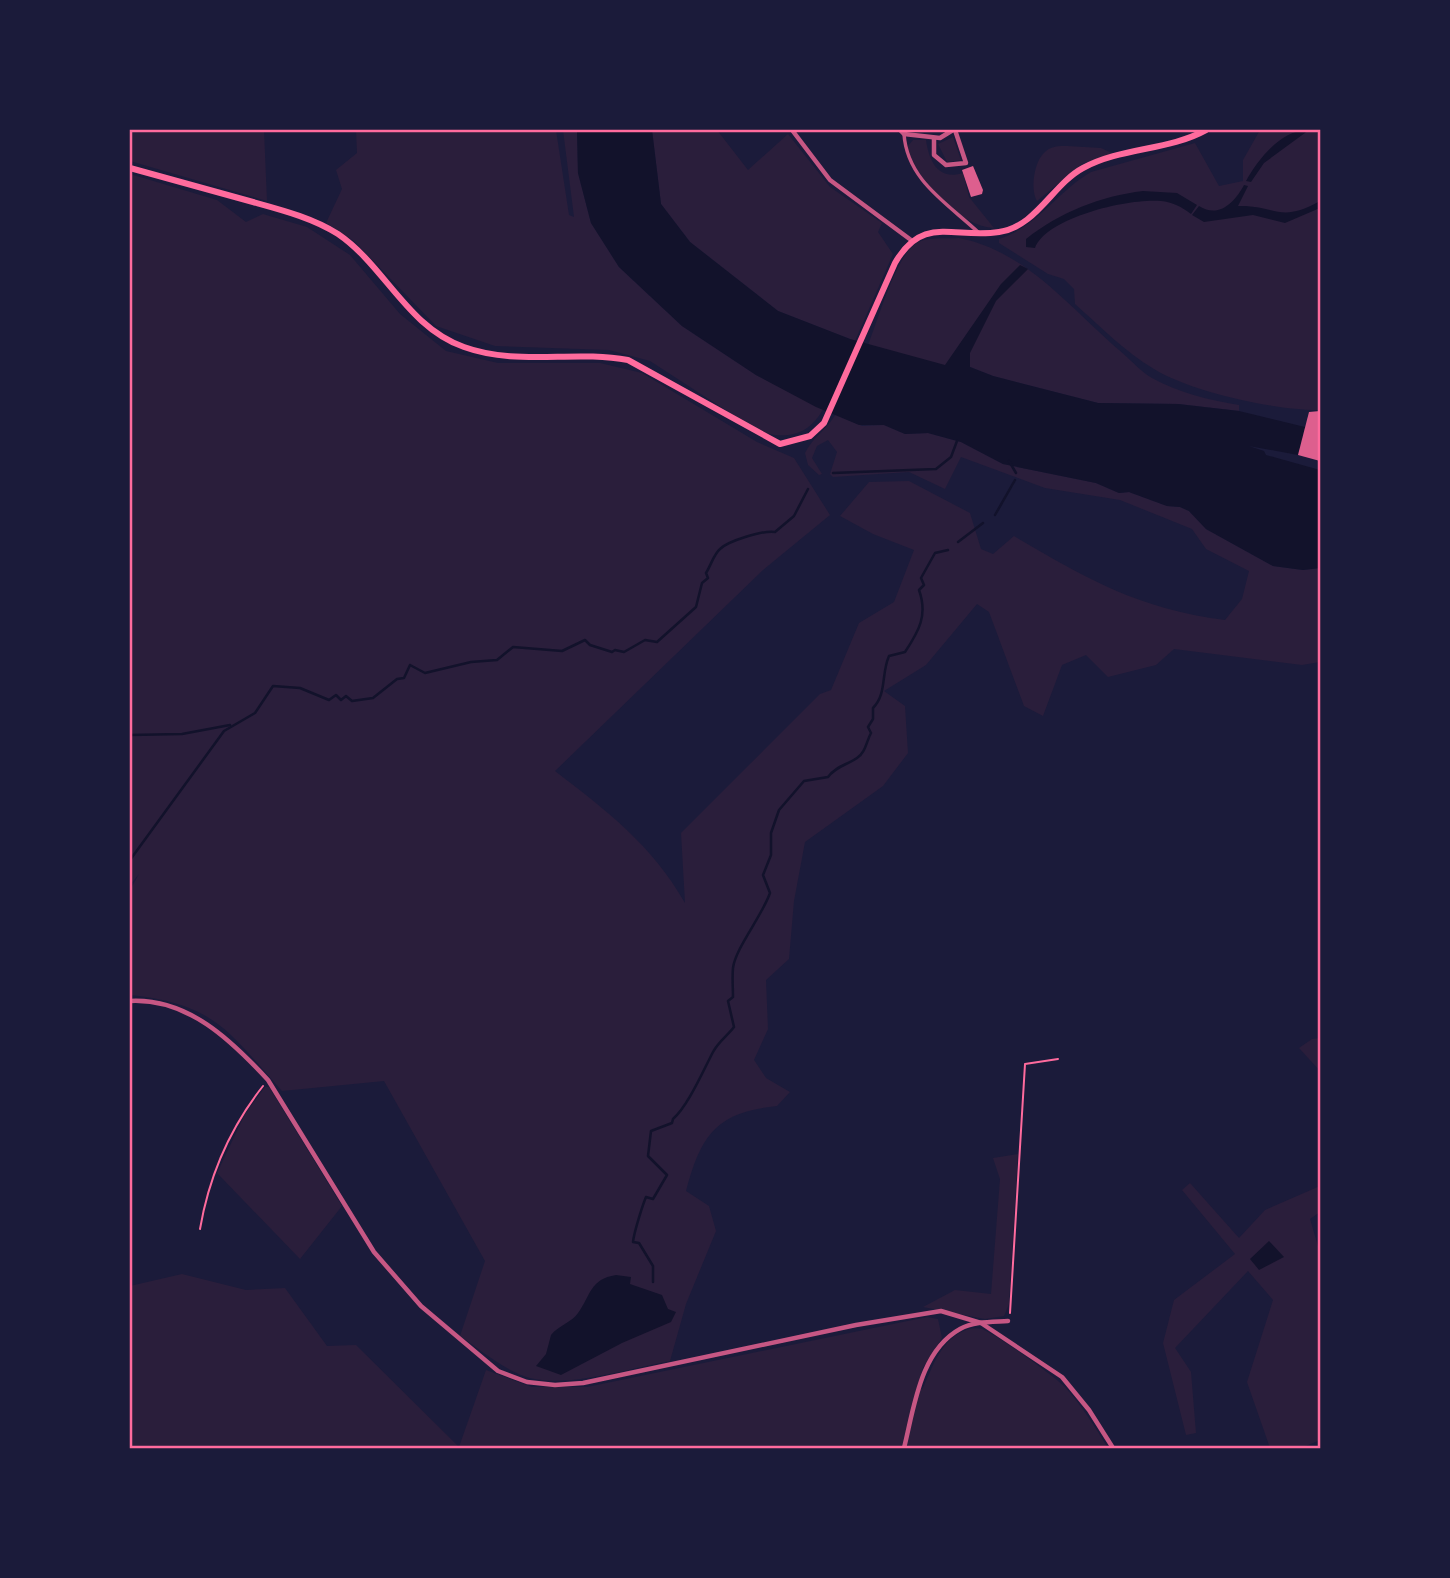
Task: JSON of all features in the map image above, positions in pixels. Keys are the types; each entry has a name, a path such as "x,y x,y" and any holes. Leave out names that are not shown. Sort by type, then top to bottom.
{"main road":[{"path":"130,168 290,213 328,229 354,246 419,319 462,346 501,355 603,355 628,360 780,444 810,436 827,415 895,264 911,240 924,234 999,233 1013,229 1082,168 1176,144 1206,130"}],"street":[{"path":"792,130 830,180 911,240"},
{"path":"934,138 934,155 946,165 966,163 954,130 948,135 934,138 902,132 911,166 945,205 978,232"},
{"path":"130,1002 158,1003 186,1010 248,1058 268,1080 374,1252 421,1307 486,1364 527,1382 555,1385 583,1383 922,1312 940,1311 981,1322 1062,1377 1089,1410 1113,1448"},
{"path":"904,1448 921,1379 940,1343 961,1328 981,1322 1008,1321"}],"path":[{"path":"1008,1321 1025,1064 1058,1059"},
{"path":"200,1229 206,1194 215,1169 244,1110 268,1080"}],"shaded area":[{"path":"130,130 264,130 267,201 130,161"},
{"path":"356,130 556,130 569,215 574,217 563,130 577,130 578,173 591,223 619,267 682,326 756,375 823,409 811,425 803,430 787,435 768,434 758,431 650,361 609,350 495,346 436,326 354,241 326,223 342,189 336,170 357,153"},
{"path":"577,130 652,130 661,204 690,242 778,311 850,339 945,365 1001,284 1020,265 1028,269 996,301 970,353 970,367 993,376 1098,403 1178,404 1239,411 1305,427 1298,455 1249,446 1264,451 1266,455 1320,470 1320,568 1303,570 1273,566 1206,529 1189,511 1180,507 1167,506 1129,492 1119,493 1096,483 1003,464 961,442 928,433 905,434 884,425 859,425 816,407 756,375 682,326 619,267 591,223 578,173"},
{"path":"652,130 717,130 748,170 788,134 830,187 882,223 878,232 893,254 855,341 778,311 690,242 661,204"},
{"path":"1260,130 1320,130 1320,410 1259,404 1190,385 1154,369 1133,355 1075,304 1074,289 1064,279 1048,274 999,243 999,239 1036,218 1091,172 1195,143 1219,186 1243,181 1243,160"},
{"path":"1309,130 1264,163 1251,182 1246,181 1264,155 1280,140 1289,134"},
{"path":"953,137 961,160 947,162 938,144"},
{"path":"913,140 926,140 932,162 941,172 954,175 963,173 969,197 994,228 968,220 933,190 908,154 908,146"},
{"path":"1067,146 1101,148 1114,154 1082,164 1037,201 1034,183 1041,156 1050,149"},
{"path":"130,174 217,200 246,222 263,214 307,227 350,255 400,314 446,351 498,363 600,363 642,373 757,442 794,458 830,515 763,570 555,771 610,815 643,846 685,903 681,833 820,694 831,690 859,623 894,602 914,550 873,534 840,516 869,482 909,481 970,513 981,549 993,554 1014,536 1091,579 1139,600 1194,615 1225,620 1242,599 1249,571 1206,549 1192,529 1120,500 1045,488 961,457 945,489 909,472 833,477 830,474 837,452 828,440 817,446 812,458 822,474 819,475 808,465 805,453 836,414 862,426 884,425 905,434 928,433 961,442 1003,464 1096,483 1119,493 1129,492 1167,506 1180,507 1189,511 1206,529 1273,566 1303,570 1320,568 1320,662 1302,665 1174,649 1156,665 1108,677 1086,655 1062,665 1043,716 1024,706 989,612 977,604 926,665 884,691 905,706 908,753 883,786 805,842 794,901 789,959 766,980 768,1029 754,1060 766,1078 790,1092 777,1106 756,1109 725,1121 705,1141 698,1155 686,1191 709,1206 716,1231 686,1304 670,1361 563,1381 530,1378 494,1360 460,1336 485,1261 384,1081 282,1091 218,1024 182,1005 130,995 130,890 139,874 130,885"},
{"path":"1244,185 1248,186 1238,206 1286,212 1306,208 1320,201 1320,208 1285,223 1253,215 1204,222 1192,215 1199,206 1213,211 1226,207"},
{"path":"1143,191 1177,193 1197,205 1191,214 1177,205 1161,201 1109,207 1071,219 1042,237 1035,248 1026,247 1026,239 1067,213 1096,201"},
{"path":"959,238 983,245 1026,268 1152,378 1194,395 1239,405 1239,411 1178,404 1098,403 993,376 970,367 945,366 868,345 894,276 908,252 915,244 925,240"},
{"path":"1320,1038 1320,1071 1299,1048 1312,1039"},
{"path":"265,1087 269,1087 342,1206 300,1259 217,1173 245,1114"},
{"path":"1018,1154 1009,1304 1004,1316 985,1319 923,1307 955,1290 991,1294 1000,1179 993,1158"},
{"path":"1190,1183 1239,1238 1265,1210 1320,1186 1320,1212 1310,1219 1320,1253 1320,1440 1301,1448 1270,1448 1247,1382 1273,1300 1248,1271 1175,1348 1191,1372 1196,1433 1186,1435 1163,1343 1174,1300 1235,1254 1182,1190"},
{"path":"1269,1241 1284,1257 1259,1270 1250,1259"},
{"path":"182,1274 246,1290 285,1288 327,1346 356,1345 459,1447 486,1370 532,1387 587,1387 927,1317 938,1319 942,1338 923,1368 916,1391 923,1388 934,1362 950,1340 968,1329 982,1329 1025,1356 1065,1387 1108,1448 130,1448 130,1286"},
{"path":"616,1275 631,1277 630,1284 662,1295 668,1309 676,1312 671,1322 622,1343 561,1375 536,1366 546,1354 551,1335 575,1316 596,1284"}],"building":[{"path":"973,166 983,190 982,194 971,197 962,170"},
{"path":"1320,411 1320,461 1298,455 1309,412"}],"waterway":[{"path":"833,473 936,469 951,457 957,441"},
{"path":"1009,461 1016,473"},
{"path":"995,515 1015,480"},
{"path":"130,860 224,731 255,713 273,686 300,688 329,700 336,695 341,700 346,696 352,701 373,698 397,679 404,678 410,665 425,673 471,662 497,660 513,647 562,651 585,640 590,645 612,652 624,652 645,640 657,642 696,607 702,583 708,578 706,573 718,551 746,537 775,532 794,516 808,489"},
{"path":"958,542 983,523"},
{"path":"653,1282 653,1266 639,1243 633,1242 646,1197 653,1199 667,1175 648,1156 651,1131 672,1123 690,1097 715,1048 734,1027 728,1001 733,997 733,968 738,952 770,893 763,875 771,855 771,833 779,810 804,781 828,777 834,770 862,753 871,733 868,727 882,690 889,656 905,652 921,622 923,607 919,590 924,585 921,578 935,553 948,550"},
{"path":"130,735 182,734 230,725"}]}
